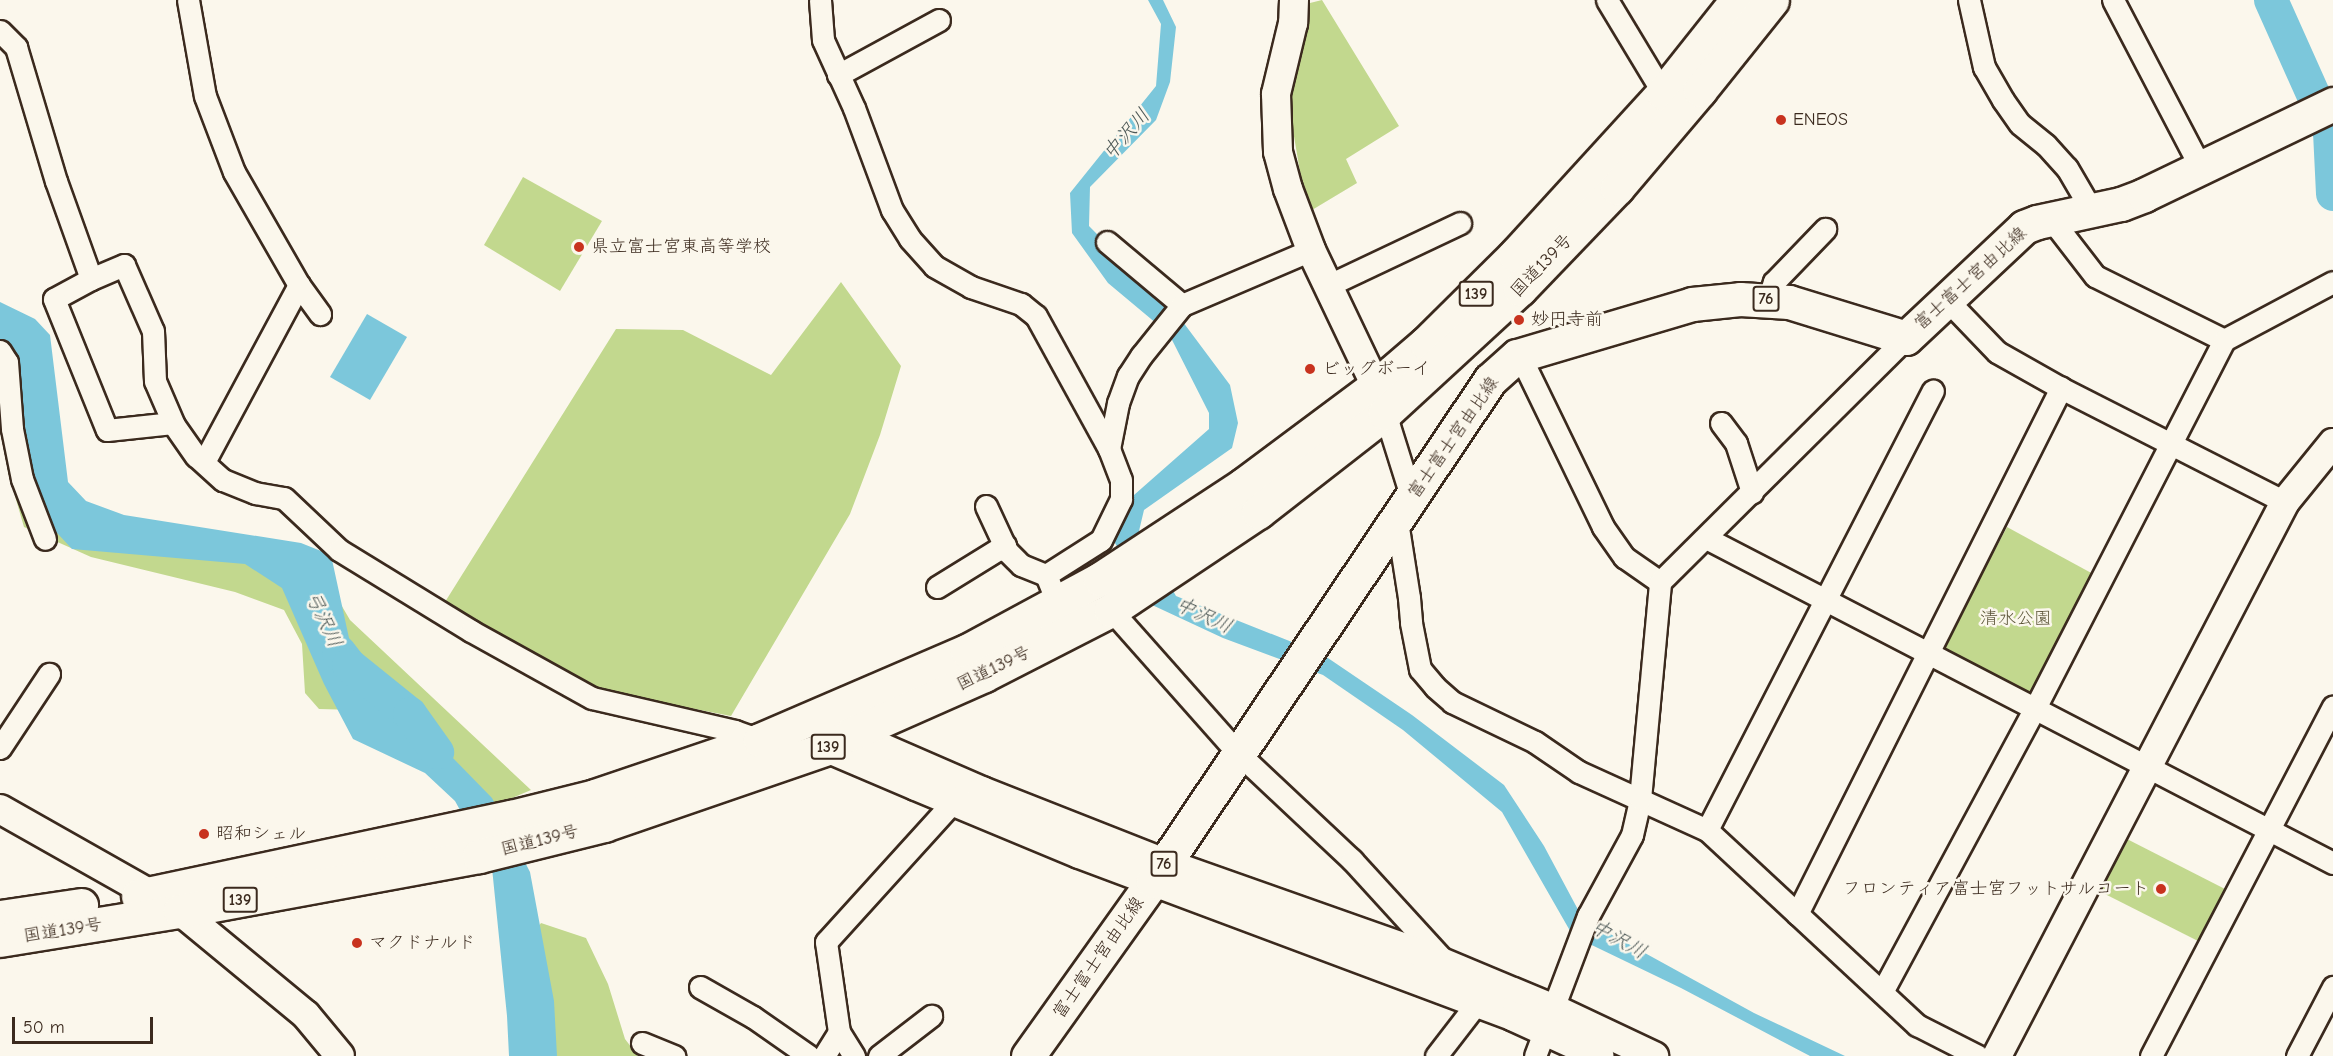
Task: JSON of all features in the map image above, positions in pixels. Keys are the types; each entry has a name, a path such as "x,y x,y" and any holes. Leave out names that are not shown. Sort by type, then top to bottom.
{"main road":[{"name":"国道139号","path":"1381,399 1426,343 1497,274 1663,93 1737,0"},
{"name":"国道139号","path":"0,940 180,911 479,856 516,831 595,796 760,740 839,729 967,651 1052,588 1104,576 1173,550 1258,512 1381,399 1520,289 1617,188 1772,0"},
{"name":"富士富士宮由比線","path":"1028,1056 1159,872 1237,752 1404,510 1490,380 1518,356 1692,304 1768,300 1831,313 1906,338 2024,227 2091,209 2121,204 2202,170 2323,109"},
{"name":"国道139号","path":"0,917 150,894 466,827 516,831 604,825 839,729 984,675 1114,608 1173,550"}],"street":[{"path":"188,0 205,96 234,172 299,285 320,314"},
{"path":"820,0 823,40 892,210 910,239 934,266 971,286 1021,304 1036,316 1109,449 1121,480 1120,499 1101,540 1052,588 1020,565 1005,545 986,506"},
{"path":"1294,0 1293,23 1276,94 1275,123 1278,152 1288,189 1311,250 1381,399 1404,510 1411,622 1420,669 1452,702 1535,742 1579,772 1707,830 1917,1025 1978,1056"},
{"path":"1607,0 1663,93"},
{"path":"1969,0 1984,67 2003,100 2020,124 2046,145 2067,168 2091,209"},
{"path":"2113,0 2202,170"},
{"path":"838,75 939,20"},
{"path":"0,31 16,46 56,181 91,279"},
{"path":"2051,219 2095,276 2224,340"},
{"path":"1329,285 1460,223"},
{"path":"1768,300 1774,282 1825,229"},
{"path":"1107,242 1182,305"},
{"path":"1109,449 1118,403 1128,376 1182,305 1311,250"},
{"path":"173,423 107,430 54,299 91,279 124,266 153,331 155,381 173,423 196,456 223,480 255,493 284,498 339,550 471,631 592,698 735,731 760,740"},
{"path":"1882,992 2034,710 2224,340 2333,282"},
{"path":"204,462 299,285"},
{"path":"1947,300 1997,352 2061,388 2285,502"},
{"path":"1543,1031 1591,911 1632,835 1640,800 1660,582 1906,338"},
{"path":"0,351 7,362 12,429 22,479 45,539"},
{"path":"1518,356 1524,363 1603,527 1624,557 1660,582"},
{"path":"1797,914 2061,388"},
{"path":"1707,830 1933,391"},
{"path":"1721,423 1736,443 1752,492"},
{"path":"1997,1056 2285,502 2333,443"},
{"path":"1706,538 1825,598 2034,710 2333,862"},
{"path":"937,587 1005,545"},
{"path":"1114,608 1237,752 1352,860 1427,939 1447,966"},
{"path":"0,748 49,674"},
{"path":"2151,1056 2333,707"},
{"path":"839,729 954,801 1159,872 1333,921 1447,966 1543,1031 1654,1056"},
{"path":"839,729 1159,872 1477,1003 1599,1056"},
{"path":"854,1056 839,1032 826,942 954,801"},
{"path":"0,809 180,911 306,1015 340,1056"},
{"path":"700,987 753,1017 809,1056"},
{"path":"2297,1056 2333,987"},
{"path":"1436,1056 1477,1003"},
{"path":"879,1056 931,1016"},
{"path":"824,1056 839,1032"},
{"path":"642,1043 674,1056"}],"green space":[{"path":"1322,0 1399,126 1346,159 1357,183 1307,213 1287,95 1310,3"},
{"path":"523,177 602,221 560,291 484,245"},
{"path":"841,282 901,366 880,435 850,514 731,716 566,684 445,602 616,329 683,330 771,375"},
{"path":"0,315 56,484 109,523 315,560 350,620 531,790 477,813 357,710 319,709 305,693 302,644 284,610 235,592 91,557 24,527 8,472 0,388"},
{"name":"清水公園","path":"2007,527 2095,575 2035,692 2026,696 1941,652"},
{"name":"フロンティア富士宮フットサルコート","path":"2123,837 2225,889 2198,941 2097,890"},
{"path":"541,923 586,938 608,984 625,1039 638,1056 535,1056 523,949"}],"water":[{"name":"中沢川","path":"1148,0 1163,0 1176,27 1170,82 1156,120 1090,187 1089,226 1180,318 1230,385 1238,423 1232,448 1144,510 1139,531 1176,596 1322,654 1412,715 1504,785 1544,846 1583,919 1754,1013 1845,1056 1810,1056 1681,988 1573,936 1502,812 1403,730 1323,675 1223,638 1150,604 1111,536 1134,495 1209,429 1209,413 1169,334 1108,283 1072,233 1070,193 1156,86 1161,24"},
{"path":"0,302 35,319 50,335 68,482 86,501 124,515 301,543 331,555 349,638 373,682 410,714 492,798 530,872 554,1001 557,1056 509,1056 492,868 455,801 425,773 353,739 324,684 282,588 245,564 72,549 32,506 0,354"},
{"path":"367,314 407,337 370,400 330,377"}],"waterway":[{"path":"2271,0 2330,132 2333,194"},
{"name":"弓沢川","path":"339,652 349,665 410,714 437,752"}],"place":[{"name":"ENEOS","path":"1781,120"},
{"name":"県立富士宮東高等学校","path":"579,247"},
{"name":"妙円寺前","path":"1519,320"},
{"name":"ビッグボーイ","path":"1310,369"},
{"name":"昭和シェル","path":"204,834"},
{"name":"フロンティア富士宮フットサルコート","path":"2161,889"},
{"name":"マクドナルド","path":"357,943"}]}
